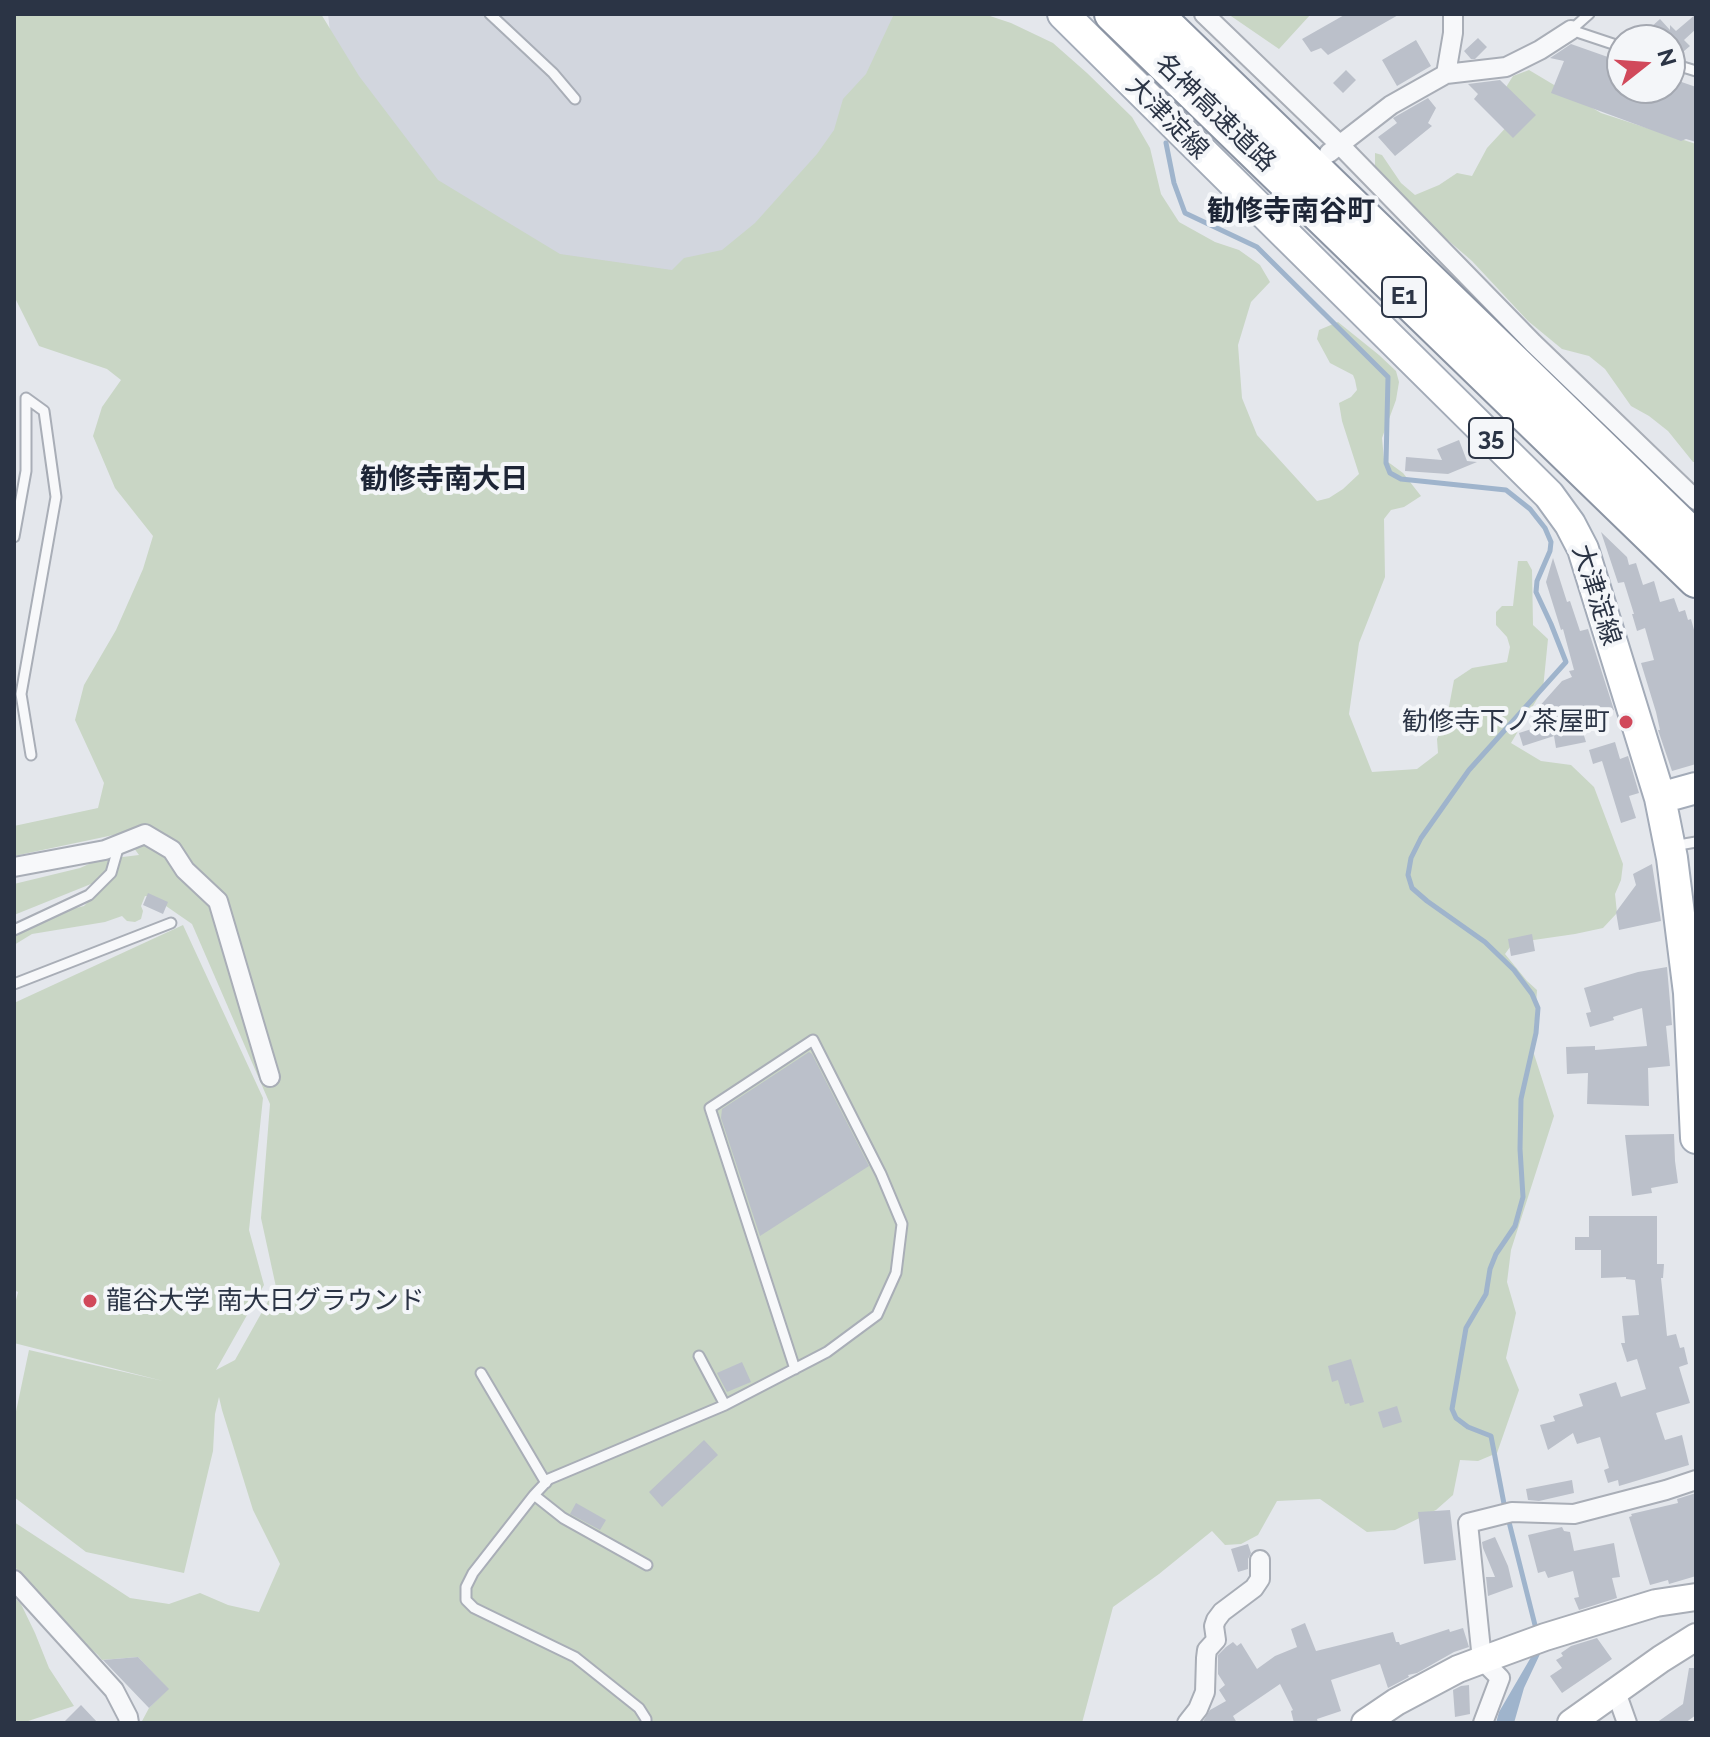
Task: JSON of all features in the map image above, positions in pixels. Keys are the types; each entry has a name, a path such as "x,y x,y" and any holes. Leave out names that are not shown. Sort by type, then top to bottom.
{"highway":[{"name":"名神高速道路","path":"1112,14 1696,580"},
{"name":"名神高速道路","path":"1155,14 1696,539"}],"main road":[{"name":"大津淀線","path":"1063,14 1269,210 1549,495 1570,524 1583,549 1660,798 1683,845 1693,992 1696,1138"},
{"path":"1660,798 1696,788"}],"street":[{"path":"1204,14 1334,148 1696,500"},
{"path":"1446,74 1453,14"},
{"path":"1334,148 1391,105 1446,74 1506,67 1571,30"},
{"path":"14,867 105,850 145,834 172,850 185,870 218,901 270,1077"},
{"path":"1483,1723 1500,1678 1482,1660 1468,1523 1512,1512 1574,1514 1696,1480"},
{"path":"1187,1723 1198,1709 1205,1692 1207,1650 1216,1640 1216,1620 1254,1588 1260,1579 1260,1560"},
{"path":"14,1580 114,1690 129,1723"},
{"path":"1365,1723 1396,1702 1458,1669 1539,1639 1656,1603 1696,1597"},
{"path":"1571,1723 1696,1637"},
{"path":"1616,1692 1627,1723"}],"lane":[{"path":"490,14 553,73 575,99"},
{"path":"1589,14 1571,30 1606,42"},
{"path":"14,537 26,471 26,398 44,411 56,497 21,694 31,755"},
{"path":"14,930 89,895 111,873 119,845"},
{"path":"14,984 171,923"},
{"path":"646,1723 639,1708 575,1657 474,1608 466,1600 466,1587 473,1573 549,1479 725,1405 795,1369 827,1352 877,1315 896,1273 902,1224 881,1174 813,1040 710,1108 795,1369"},
{"path":"699,1356 725,1405"},
{"path":"481,1373 546,1483"},
{"path":"534,1495 563,1518 647,1565"}],"shaded area":[{"path":"328,14 907,14 782,273 524,284 333,58"}],"green space":[{"path":"14,14 321,14 359,76 438,180 560,254 672,270 684,258 722,250 755,223 817,154 834,130 843,99 866,74 894,14 984,14 1053,43 1087,73 1132,117 1150,148 1161,194 1179,222 1215,242 1239,250 1260,265 1270,282 1251,302 1238,345 1242,398 1257,435 1317,501 1343,489 1359,474 1339,403 1357,390 1355,380 1353,375 1330,363 1317,339 1319,330 1338,322 1396,371 1399,382 1396,400 1382,438 1384,459 1403,473 1421,496 1404,507 1391,510 1384,519 1385,577 1359,643 1349,714 1372,772 1417,769 1438,753 1437,739 1448,712 1454,680 1472,668 1507,662 1510,647 1507,637 1496,625 1496,612 1502,606 1513,606 1518,561 1527,561 1532,570 1533,625 1548,639 1543,689 1511,743 1541,761 1571,765 1594,787 1623,864 1615,894 1617,913 1603,928 1513,943 1505,954 1537,990 1533,1051 1554,1116 1511,1250 1507,1282 1516,1313 1506,1358 1519,1390 1497,1453 1478,1461 1460,1460 1453,1495 1436,1510 1395,1530 1367,1532 1320,1499 1277,1501 1258,1535 1241,1544 1225,1545 1212,1531 1113,1607 1082,1723 141,1723 149,1708 168,1689 138,1657 102,1660 76,1636 14,1566 14,1522 130,1598 169,1604 200,1593 228,1605 259,1612 280,1564 253,1510 219,1397 213,1451 184,1573 86,1552 14,1497 14,1421 29,1350 163,1381 14,1343 14,1308 18,1292 14,1290 14,1003 183,925 263,1098 249,1230 264,1285 216,1370 235,1360 276,1287 261,1218 270,1104 192,924 153,897 145,896 141,919 135,922 127,921 122,916 105,922 32,934 14,945 14,934 56,913 84,906 100,889 91,884 14,915 14,884 80,868 98,860 139,855 123,833 14,856 14,826 98,808 104,783 75,720 84,685 116,630 143,569 153,536 115,488 93,436 102,407 121,380 107,369 39,346 14,296"},
{"path":"1228,14 1311,14 1279,49"},
{"path":"1529,70 1601,113 1696,144 1696,462 1668,431 1631,406 1605,369 1589,356 1562,349 1528,321 1472,261 1405,203 1375,171 1375,153 1382,155 1401,183 1415,195 1457,173 1472,176 1487,148 1511,122 1503,92 1513,76"},
{"path":"14,1597 21,1604 49,1668 74,1706 22,1723 14,1723"}],"water":[{"path":"1534,1652 1541,1652 1524,1688 1514,1723 1496,1723 1499,1712"}],"building":[{"path":"1346,14 1400,14 1328,55 1321,48 1311,52 1302,39"},
{"path":"1696,14 1696,29 1686,38 1684,24"},
{"path":"1478,38 1487,47 1471,59 1464,51"},
{"path":"1416,40 1431,66 1397,86 1382,60"},
{"path":"1571,44 1606,56 1606,104 1686,104 1686,84 1696,87 1696,142 1681,141 1551,93 1564,61 1550,58"},
{"path":"1346,70 1356,80 1343,93 1333,83"},
{"path":"1500,80 1536,115 1513,138 1474,99 1478,94 1468,84"},
{"path":"1428,98 1436,108 1428,123 1432,126 1395,156 1378,137 1397,123 1393,118"},
{"path":"1459,440 1467,461 1477,462 1448,474 1405,471 1406,457 1442,460 1437,449"},
{"path":"1601,532 1627,557 1629,565 1636,563 1643,585 1654,581 1660,602 1674,598 1679,612 1685,610 1688,620 1691,619 1696,637 1696,764 1672,771 1641,663 1654,660 1645,628 1637,631 1624,582 1618,583"},
{"path":"1553,558 1580,631 1588,629 1614,710 1591,716 1592,720 1580,723 1586,742 1556,748 1554,736 1523,746 1519,733 1541,726 1537,709 1562,681 1572,677 1569,671 1574,670 1546,582"},
{"path":"1615,742 1620,759 1628,756 1639,793 1629,796 1636,818 1621,823 1602,761 1593,764 1589,750"},
{"path":"1652,864 1661,921 1619,930 1616,912 1636,885 1633,874"},
{"path":"148,893 168,902 163,914 143,905"},
{"path":"1532,934 1535,951 1511,956 1508,939"},
{"path":"1667,967 1672,1025 1666,1026 1670,1066 1648,1068 1649,1106 1587,1104 1588,1073 1567,1074 1566,1047 1595,1046 1595,1050 1647,1046 1642,1008 1590,1027 1586,1013 1591,1012 1584,988"},
{"path":"809,1052 869,1166 760,1236 721,1118 722,1109"},
{"path":"1674,1134 1678,1183 1651,1188 1652,1193 1632,1196 1625,1135"},
{"path":"1589,1216 1657,1216 1657,1264 1664,1264 1661,1278 1667,1336 1676,1334 1680,1348 1684,1347 1688,1364 1679,1367 1690,1403 1656,1413 1665,1440 1682,1435 1689,1465 1619,1486 1618,1480 1608,1483 1604,1470 1609,1468 1600,1437 1577,1444 1573,1433 1548,1450 1540,1425 1555,1421 1553,1416 1583,1406 1579,1394 1616,1382 1621,1397 1646,1389 1637,1359 1627,1362 1621,1343 1625,1343 1622,1316 1639,1315 1635,1280 1626,1277 1601,1278 1601,1250 1575,1250 1575,1237 1589,1237"},
{"path":"1351,1359 1364,1402 1350,1406 1349,1403 1345,1404 1338,1380 1332,1382 1328,1366"},
{"path":"742,1362 751,1382 727,1392 717,1373"},
{"path":"1397,1406 1402,1422 1383,1428 1378,1412"},
{"path":"704,1440 718,1455 662,1507 649,1492"},
{"path":"1572,1480 1574,1493 1539,1501 1528,1500 1526,1489"},
{"path":"1696,1493 1696,1576 1669,1584 1668,1580 1650,1585 1629,1517 1678,1503 1677,1499"},
{"path":"576,1503 606,1520 600,1530 570,1514"},
{"path":"1450,1510 1456,1560 1424,1564 1418,1512"},
{"path":"1562,1527 1570,1532 1574,1551 1614,1543 1620,1577 1612,1578 1617,1598 1579,1610 1574,1598 1579,1597 1573,1571 1548,1578 1545,1571 1538,1573 1528,1535"},
{"path":"1495,1537 1508,1566 1513,1587 1488,1596 1486,1577 1495,1577 1482,1542"},
{"path":"1248,1544 1251,1553 1248,1569 1238,1572 1231,1549"},
{"path":"1305,1623 1316,1651 1393,1632 1400,1645 1449,1629 1450,1632 1463,1628 1469,1647 1408,1675 1388,1688 1380,1664 1331,1680 1341,1711 1317,1719 1318,1723 1294,1723 1293,1710 1280,1684 1233,1716 1237,1723 1202,1723 1210,1710 1226,1701 1219,1690 1225,1685 1218,1674 1218,1655 1226,1647 1233,1642 1237,1646 1241,1643 1257,1669 1275,1656 1297,1647 1291,1629"},
{"path":"1597,1638 1612,1659 1562,1693 1550,1676 1562,1668 1556,1660 1571,1646"},
{"path":"138,1657 169,1689 149,1708 103,1660"},
{"path":"1689,1668 1696,1668 1696,1715 1685,1723 1656,1723 1683,1704"},
{"path":"1469,1685 1470,1714 1455,1717 1453,1690"},
{"path":"81,1705 98,1723 63,1723"}],"waterway":[{"path":"1166,143 1174,183 1185,213 1257,247 1388,377 1386,463 1390,473 1401,479 1506,490 1530,509 1545,528 1551,542 1536,592 1566,662 1469,770 1421,838 1411,858 1408,875 1412,888 1485,942 1514,970 1532,994 1538,1008 1536,1033 1521,1099 1523,1197 1515,1226 1490,1269 1486,1294 1466,1328 1452,1409 1456,1418 1468,1427 1491,1436 1505,1509"},
{"path":"1508,1518 1537,1633"}],"place":[{"name":"勧修寺下ノ茶屋町","path":"1626,722"},
{"name":"龍谷大学 南大日グラウンド","path":"90,1301"}],"district":[{"name":"勧修寺南谷町","path":"1291,212"},
{"name":"勧修寺南大日","path":"444,480"}]}
